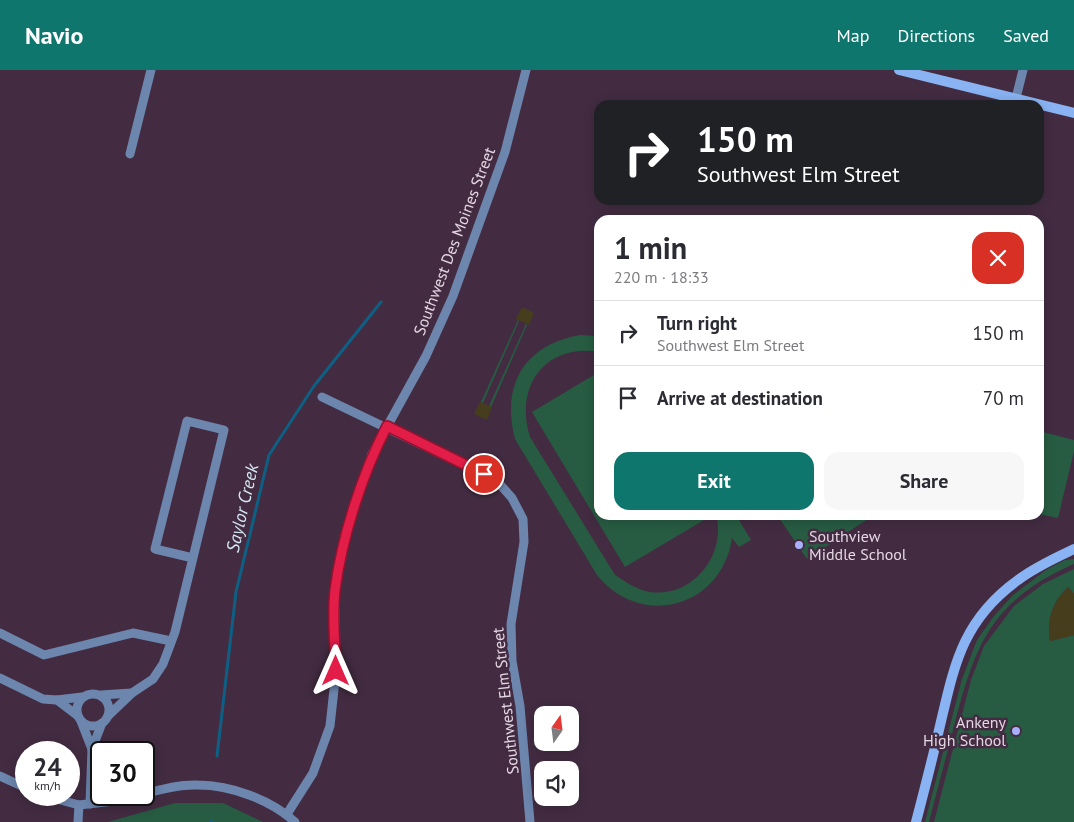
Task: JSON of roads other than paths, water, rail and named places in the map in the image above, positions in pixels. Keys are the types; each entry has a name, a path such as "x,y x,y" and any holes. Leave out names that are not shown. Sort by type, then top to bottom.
{"street":[{"path":"130,154 151,70"},
{"name":"Southwest Des Moines Street","path":"287,814 313,773 330,726 336,671 335,591 345,538 372,454 426,356 453,296 504,152 526,70"},
{"path":"900,70 1024,100"},
{"path":"1016,98 1023,70"},
{"path":"1044,105 1074,113"},
{"name":"Southwest Elm Street","path":"322,397 387,426 497,481 512,498 523,519 524,542 511,624 512,661 520,706 530,822"},
{"path":"95,741 102,723 109,715 132,693 153,679 163,664 171,641 193,558 224,430 187,421 154,549 193,558"},
{"path":"916,822 949,683 956,659 968,633 989,607 1017,580 1074,548"},
{"path":"0,633 44,655 134,633 171,641"},
{"path":"0,678 43,699 57,700 82,697 91,693 101,695 132,693"},
{"path":"101,695 108,704 109,715"},
{"path":"82,697 77,706 79,718 90,744"},
{"path":"57,700 91,726 102,723"},
{"path":"0,776 15,783"},
{"path":"155,792 197,785 224,788 264,801 287,814 295,822"},
{"path":"80,805 90,804"},
{"path":"78,822 79,806"}],"waterway":[{"name":"Saylor Creek","path":"217,756 236,592 269,455 314,386 381,302"}],"place":[{"name":"Southview Middle School","path":"799,545"},
{"name":"Ankeny High School","path":"1016,731"}]}
